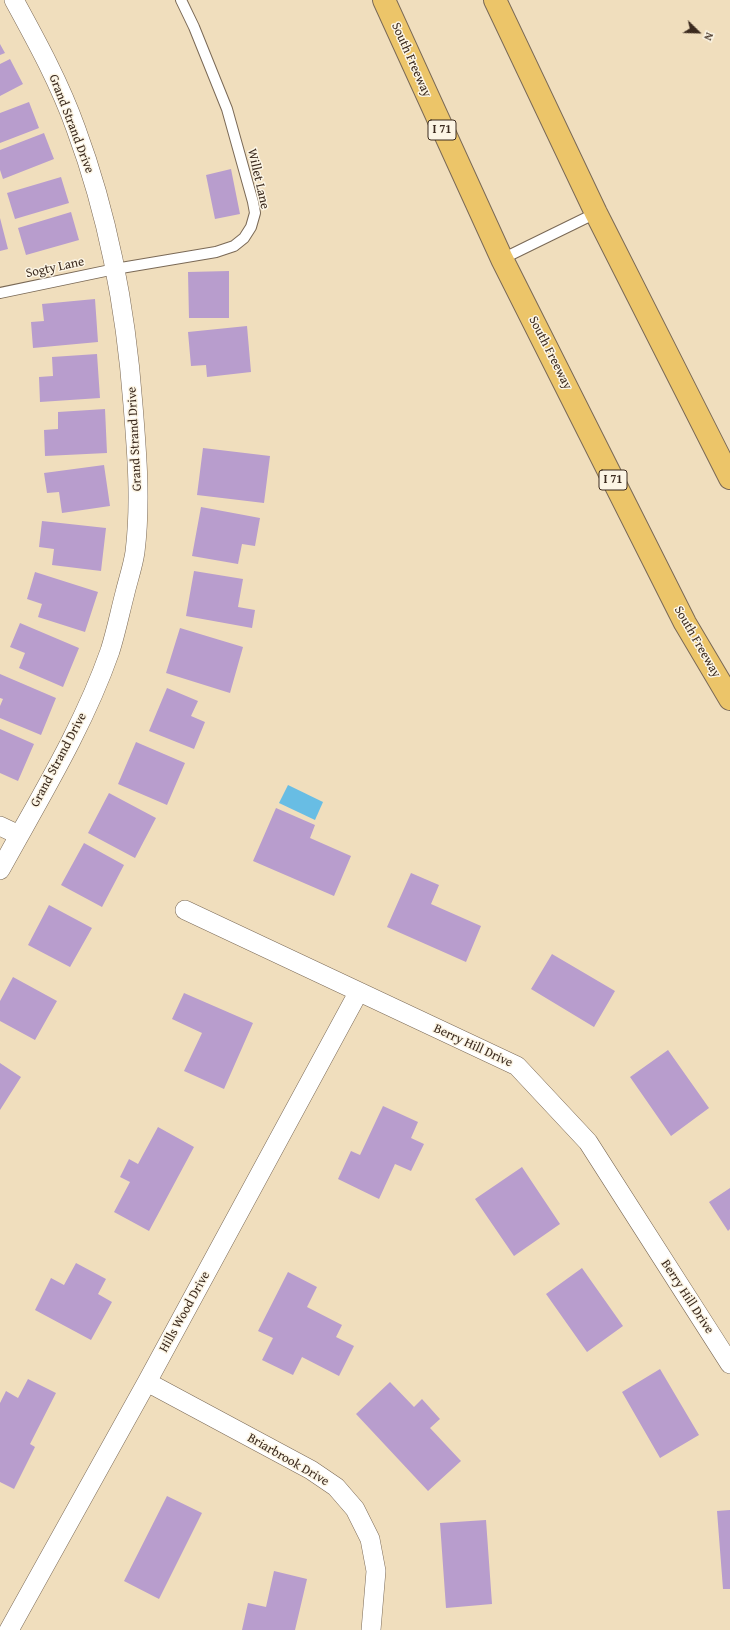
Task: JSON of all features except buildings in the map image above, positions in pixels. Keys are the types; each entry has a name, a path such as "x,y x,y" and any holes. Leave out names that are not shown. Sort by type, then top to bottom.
{"highway":[{"name":"South Freeway","path":"384,0 502,259 685,623 730,699"},
{"path":"495,0 596,213 730,478"}],"street":[{"name":"Grand Strand Drive","path":"0,870 71,739 93,695 110,649 135,554 138,500 138,459 129,351 115,269 100,200 76,128 43,53 14,0"},
{"path":"0,826 19,835"},
{"name":"Berry Hill Drive","path":"185,910 358,993 516,1066 588,1142 730,1364"},
{"name":"Hills Wood Drive","path":"9,1630 147,1382 358,993"},
{"name":"Briarbrook Drive","path":"147,1382 311,1470 336,1487 355,1509 370,1539 376,1571 371,1630"}],"lane":[{"name":"Willet Lane","path":"115,269 216,252 234,246 244,238 251,226 255,213 226,109 194,27 181,0"},
{"path":"502,259 596,213"},
{"name":"Sogty Lane","path":"0,293 115,269"}],"water":[{"path":"288,785 323,802 315,820 279,803"}]}
